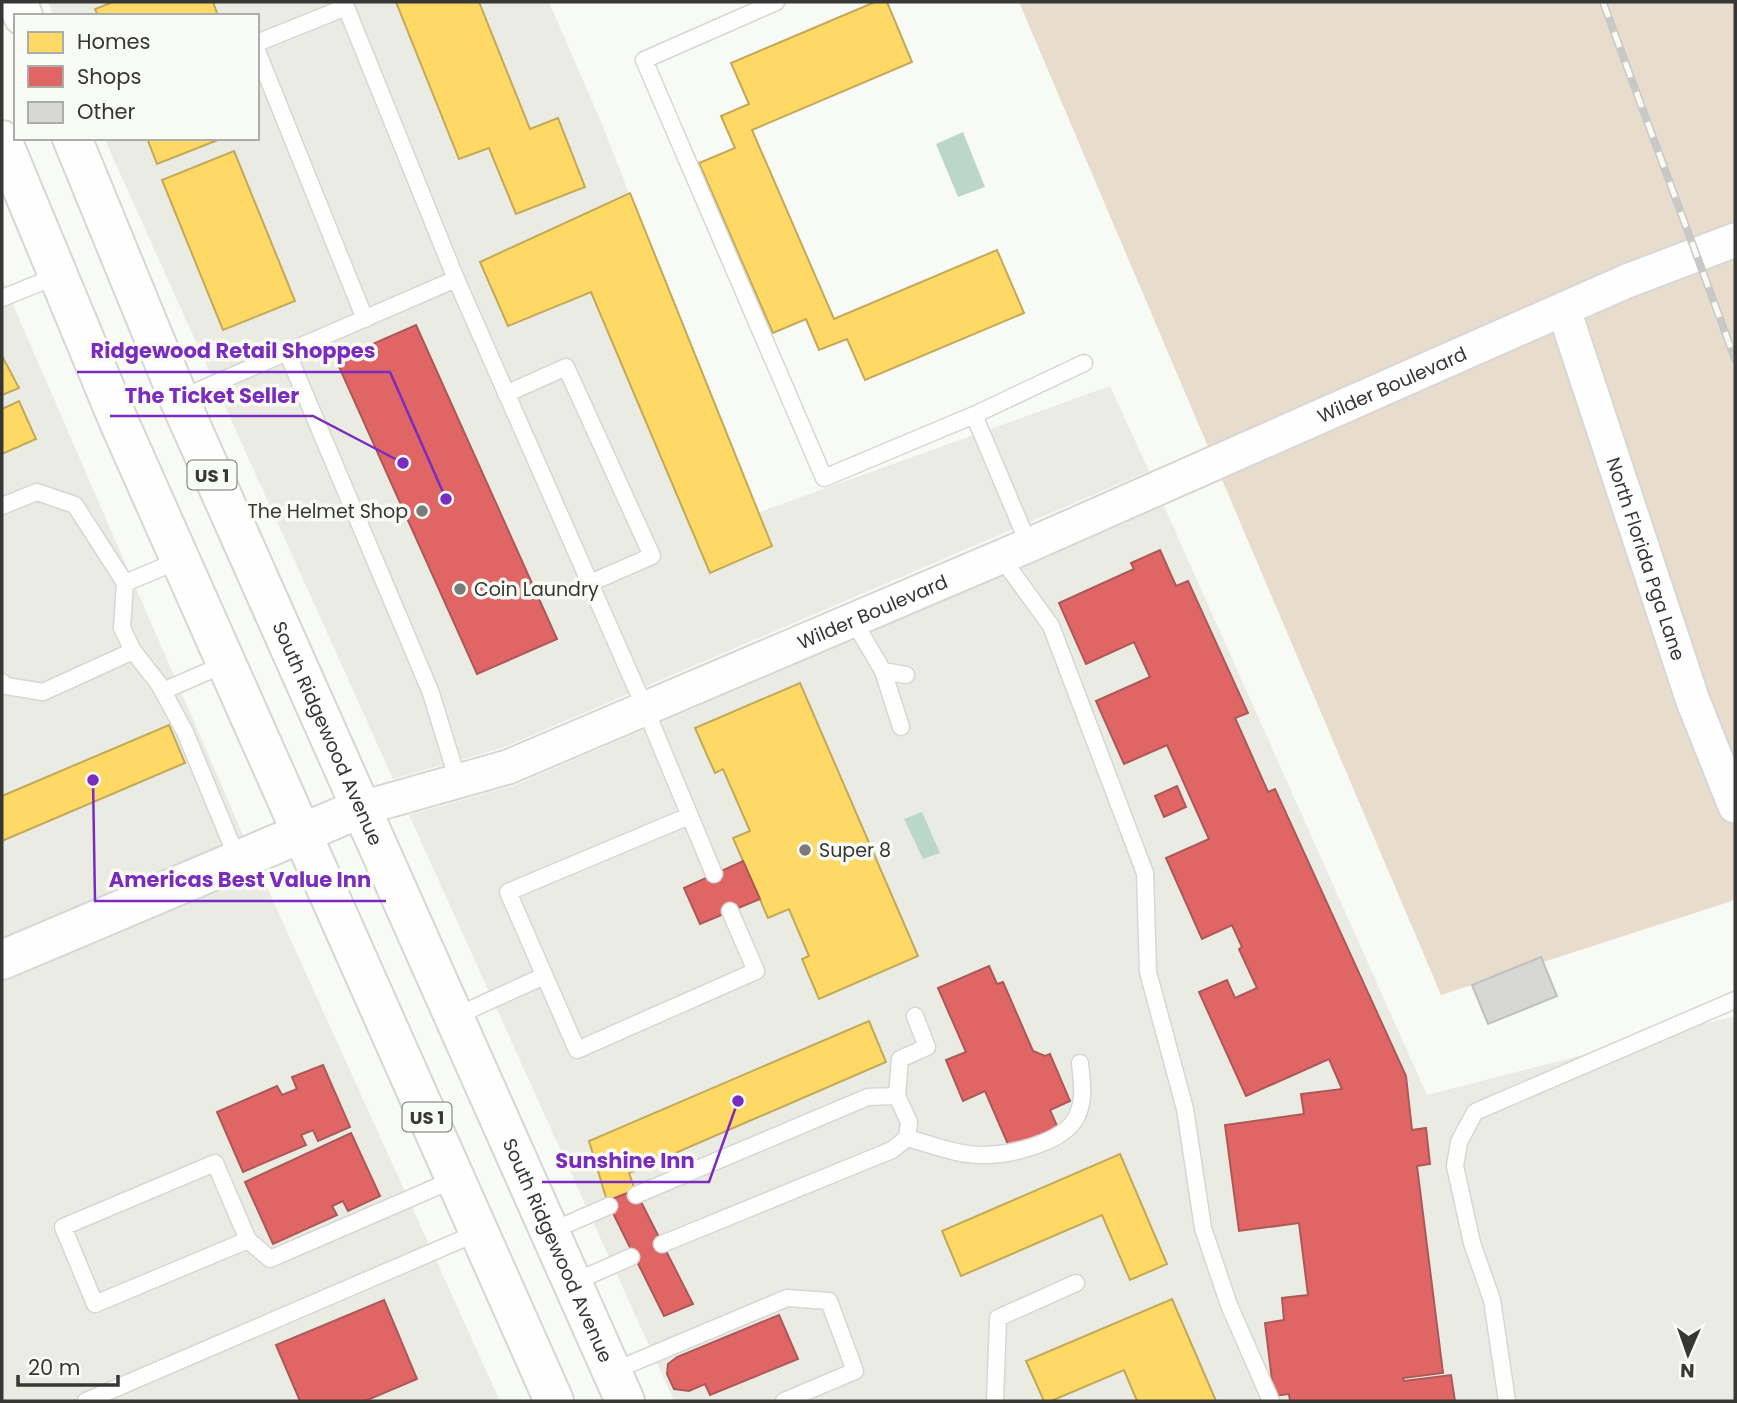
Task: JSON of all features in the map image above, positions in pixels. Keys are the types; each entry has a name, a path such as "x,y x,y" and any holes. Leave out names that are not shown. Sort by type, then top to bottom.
{"main road":[{"name":"US 1","path":"2,140 57,276 225,664 554,1401"},
{"name":"South Ridgewood Avenue","path":"73,140 179,399 618,1387"},
{"name":"Wilder Boulevard","path":"2,960 359,809"}],"street":[{"name":"Wilder Boulevard","path":"359,809 508,767 1015,551 1627,281 1735,240"},
{"name":"North Florida Pga Lane","path":"1564,310 1693,701 1735,806"}],"lane":[{"path":"776,2 643,60 824,478 974,415 1084,363"},
{"path":"259,42 346,7 456,279 645,708 714,874"},
{"path":"259,56 365,319"},
{"path":"2,298 57,276"},
{"path":"179,399 456,279"},
{"path":"288,352 431,693 458,781"},
{"path":"506,394 566,367 652,556 590,583"},
{"path":"974,415 1015,551 1051,626 1145,873 1148,972 1185,1109 1203,1228 1229,1305 1271,1401"},
{"path":"2,506 37,492 75,505 125,583 122,628 133,650 163,691 214,797 238,860"},
{"path":"125,583 180,560"},
{"path":"853,620 883,671 901,727"},
{"path":"2,682 6,686 43,692 133,650"},
{"path":"163,691 225,664"},
{"path":"883,671 906,675"},
{"path":"689,816 508,892 577,1050 756,971 730,911"},
{"path":"453,1017 544,976"},
{"path":"1507,1401 1492,1300 1472,1243 1455,1166 1459,1142 1475,1112 1735,1000"},
{"path":"662,1244 892,1150 907,1138 909,1122 897,1096 900,1059 927,1047 915,1016"},
{"path":"907,1138 979,1155 1019,1151 1059,1136 1076,1119 1083,1094 1080,1063"},
{"path":"636,1195 868,1097 897,1096"},
{"path":"248,1240 95,1304 63,1227 215,1163 248,1240 270,1259 455,1179"},
{"path":"549,1231 609,1206"},
{"path":"86,1401 479,1232"},
{"path":"572,1283 631,1257"},
{"path":"995,1401 998,1318 1076,1283"},
{"path":"618,1387 787,1298 828,1301 855,1371 784,1401"}],"shaded area":[{"path":"48,2 549,2 602,124 754,514 1110,386 1149,471 502,748 393,779 105,140 259,140 259,14 52,14"},
{"path":"1019,2 1735,2 1735,900 1441,995"},
{"path":"963,132 985,187 958,197 936,144"},
{"path":"2,279 244,837 2,939"},
{"path":"1164,506 1427,1095 1735,1016 1735,1401 674,1401 409,815 513,786"},
{"path":"922,812 940,853 923,859 904,819"},
{"path":"260,872 500,1401 2,1401 2,981"}],"building: Homes":[{"path":"113,2 213,2 217,14 97,14 95,9"},
{"path":"396,2 479,2 530,129 558,118 585,187 516,214 489,148 459,159"},
{"path":"875,2 887,2 912,62 752,130 834,319 997,250 1024,313 865,380 847,339 819,350 806,319 773,333 699,163 735,148 721,116 749,104 731,63"},
{"path":"148,140 218,140 157,164"},
{"path":"234,151 295,301 223,330 162,180"},
{"path":"630,193 772,546 710,573 591,292 508,326 480,262"},
{"path":"2,356 19,388 2,395"},
{"path":"19,401 36,439 2,454 2,409"},
{"name":"Super 8","path":"800,683 918,956 819,999 802,959 809,956 789,909 768,918 733,838 750,831 723,769 715,773 695,728"},
{"path":"169,725 185,763 2,841 2,796"},
{"path":"869,1021 886,1062 629,1173 635,1190 607,1201 589,1141"},
{"path":"1120,1154 1167,1264 1130,1280 1102,1215 961,1276 942,1231"},
{"path":"1172,1299 1216,1401 1137,1401 1124,1370 1051,1401 1044,1401 1026,1361"}],"building: Shops":[{"path":"416,325 557,639 477,674 336,360"},
{"path":"1160,550 1176,586 1188,581 1248,713 1235,718 1268,792 1275,789 1406,1076 1412,1130 1426,1128 1430,1164 1417,1166 1443,1373 1403,1378 1404,1381 1451,1375 1455,1401 1290,1401 1289,1394 1274,1396 1265,1323 1284,1320 1282,1298 1308,1295 1299,1223 1239,1231 1225,1125 1304,1114 1301,1094 1342,1089 1329,1059 1246,1096 1199,992 1227,980 1235,998 1257,988 1239,949 1242,947 1232,925 1202,939 1166,858 1209,839 1167,745 1124,764 1096,701 1150,677 1134,642 1086,664 1059,603 1134,569 1131,563"},
{"path":"1177,786 1186,807 1164,817 1155,796"},
{"path":"743,861 760,899 700,924 684,888"},
{"path":"989,966 997,984 1003,982 1033,1051 1045,1056 1050,1054 1070,1101 1050,1110 1058,1128 1010,1149 985,1091 963,1101 946,1060 966,1052 938,988"},
{"path":"323,1065 350,1127 318,1141 313,1130 301,1135 306,1145 243,1172 217,1112 277,1086 282,1095 297,1089 292,1077"},
{"path":"351,1133 380,1196 348,1211 343,1201 332,1206 337,1215 273,1244 245,1182"},
{"path":"635,1190 693,1304 664,1316 607,1201"},
{"path":"384,1300 417,1379 365,1401 300,1401 276,1345"},
{"path":"779,1315 798,1359 710,1395 705,1384 689,1391 674,1389 667,1374 668,1364 677,1357"}],"building: Other":[{"path":"1541,957 1557,996 1488,1024 1472,985"}],"railway":[{"path":"1603,2 1735,359"}],"place":[{"name":"The Ticket Seller","path":"403,463"},
{"name":"Ridgewood Retail Shoppes","path":"446,499"},
{"name":"The Helmet Shop","path":"422,511"},
{"name":"Coin Laundry","path":"460,589"},
{"name":"Americas Best Value Inn","path":"93,780"},
{"name":"Super 8","path":"805,850"},
{"name":"Sunshine Inn","path":"738,1101"}]}
